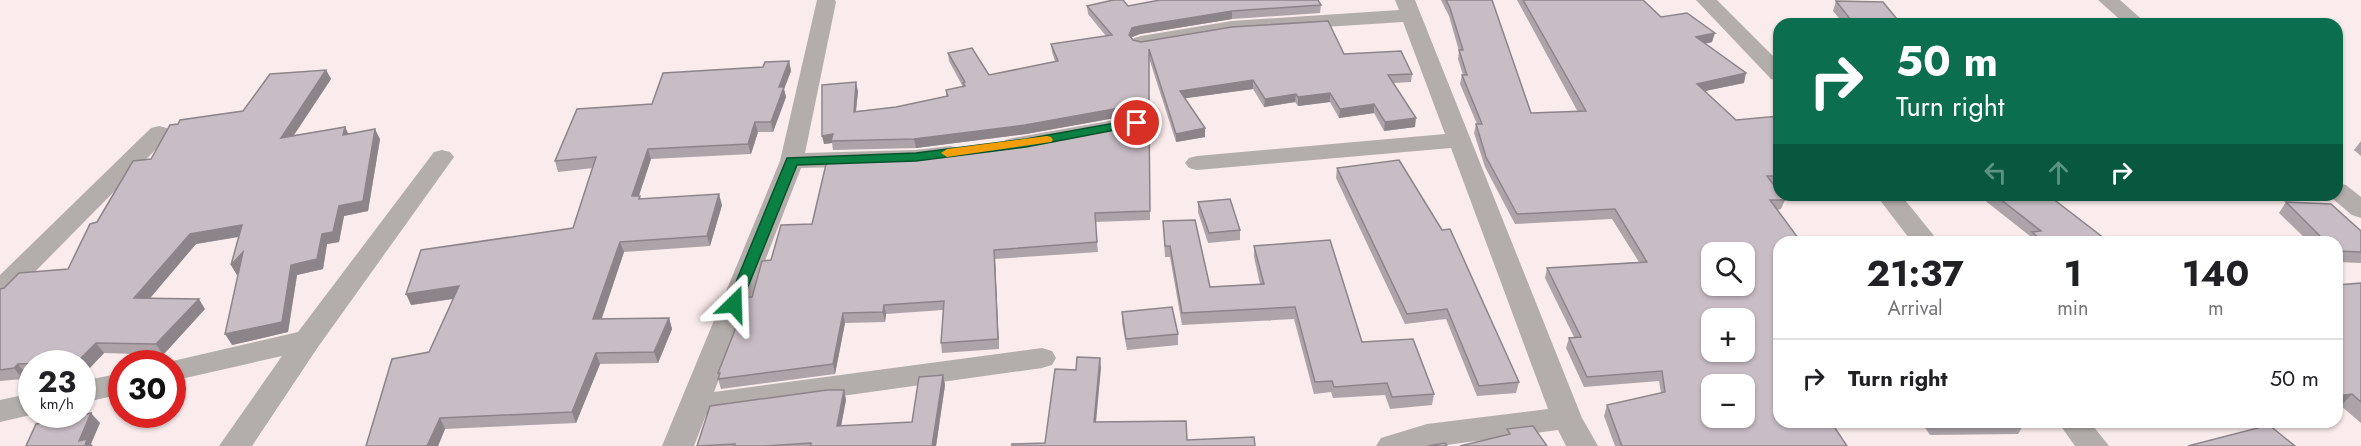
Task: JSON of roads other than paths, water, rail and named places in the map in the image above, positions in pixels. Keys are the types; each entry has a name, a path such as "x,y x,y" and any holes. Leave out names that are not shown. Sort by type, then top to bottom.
{"street":[{"path":"1706,0 1773,68"},
{"path":"2108,0 2130,18"},
{"path":"678,446 792,161 826,2"},
{"path":"1141,42 1232,27 1408,8 1567,418 1582,446"},
{"path":"792,161 916,157 982,149 1137,123"},
{"path":"0,291 159,133"},
{"path":"1197,163 1460,140"},
{"path":"235,446 308,340 442,157"},
{"path":"2343,195 2361,210"},
{"path":"1893,201 1921,236"},
{"path":"186,368 308,340"},
{"path":"693,406 1042,358"},
{"path":"0,411 18,407"},
{"path":"1392,446 1427,436 1567,418"},
{"path":"2078,428 2093,446"}]}
